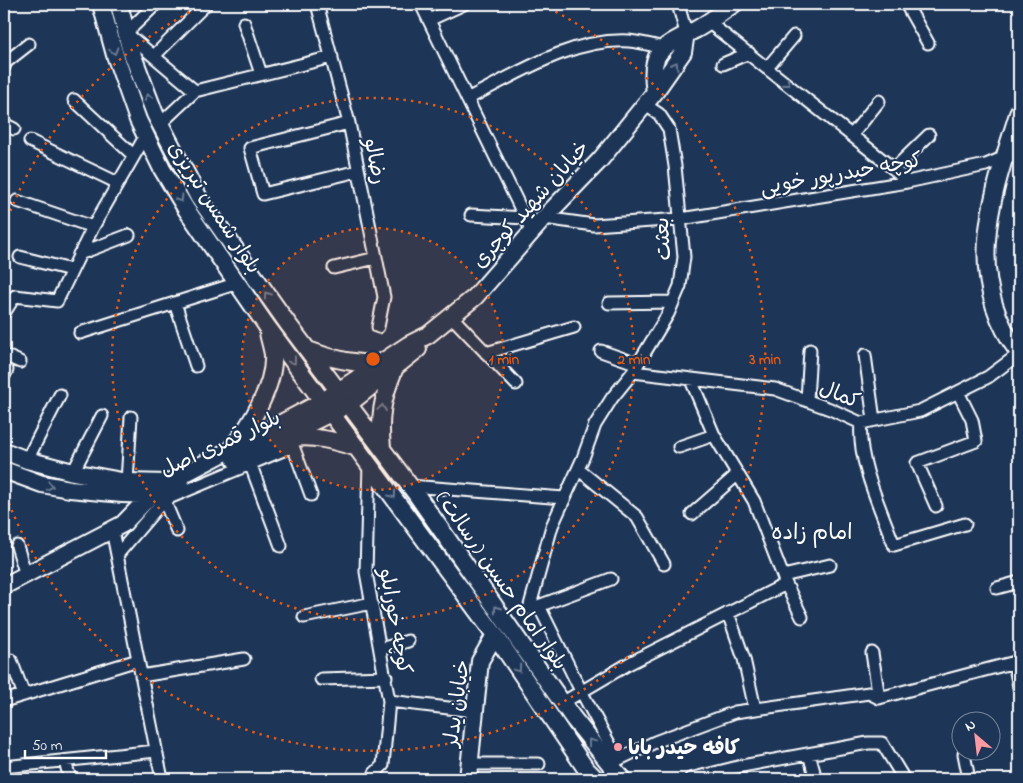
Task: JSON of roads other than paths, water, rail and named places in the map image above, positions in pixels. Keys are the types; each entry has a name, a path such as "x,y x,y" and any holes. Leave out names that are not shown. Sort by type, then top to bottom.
{"main road":[{"name":"بلوار شمس تبریزی","path":"101,4 115,56 146,135 162,169 186,209 266,325 328,407"},
{"name":"بلوار شمس تبریزی","path":"118,4 126,33 160,124 199,198 349,404"},
{"path":"649,98 654,61 657,54 686,33 734,4"},
{"name":"خیابان شهید کوچری","path":"328,407 349,404 408,345 428,335 475,297 529,225 544,218 600,160 683,52 686,33"},
{"path":"1019,111 1012,157 990,217 985,256 987,280 995,312 1019,353"},
{"path":"228,452 244,433 271,381 273,355 266,325"},
{"path":"308,350 332,359 356,364 388,367 380,421 382,448"},
{"name":"خیابان شهید کوچری","path":"328,407 338,391 388,367"},
{"name":"بلوار امام حسین (رسالت)","path":"349,404 410,486 562,703 614,762 622,779"},
{"name":"بلوار قمری اصل","path":"4,470 42,484 70,489 158,497 271,443 328,407"},
{"name":"بلوار قمری اصل","path":"4,452 73,472 127,482 166,483 228,452 328,407"},
{"name":"بلوار امام حسین (رسالت)","path":"328,407 495,635 586,770 596,779"},
{"path":"271,443 300,436 330,440 358,448"},
{"path":"4,586 123,524 158,497"},
{"name":"خیابان یدلر","path":"469,772 480,661 495,635"}],"street":[{"path":"156,4 126,33 195,90"},
{"path":"154,56 206,4"},
{"name":"رضالو","path":"320,4 349,123 384,297 378,327"},
{"path":"421,4 529,225"},
{"path":"429,20 464,4"},
{"path":"678,4 686,33"},
{"path":"906,4 928,43"},
{"path":"708,21 894,168 907,182"},
{"path":"244,23 262,74"},
{"path":"768,68 794,36"},
{"path":"467,99 568,51 594,44 629,41 663,48"},
{"path":"4,67 6,62 29,44"},
{"path":"723,64 749,53"},
{"path":"160,124 195,90 332,57"},
{"name":"بعثت","path":"534,608 552,526 596,425 635,368 673,302 680,286 684,257 681,219 668,128 649,98"},
{"path":"74,100 134,156"},
{"path":"852,135 879,101"},
{"path":"349,123 250,148 262,194 358,172"},
{"path":"4,313 15,296 57,301 93,227 146,135"},
{"path":"894,168 929,135"},
{"path":"30,140 118,183"},
{"name":"کوچه حیدرپور خویی","path":"544,218 594,225 681,219 907,182 986,165 1012,157"},
{"path":"17,201 93,227"},
{"path":"471,216 529,225"},
{"path":"79,254 129,235"},
{"path":"20,257 71,270"},
{"path":"334,268 376,258"},
{"path":"80,333 238,283"},
{"path":"609,303 673,302"},
{"path":"175,303 196,366"},
{"path":"451,316 516,384"},
{"path":"486,353 574,327"},
{"path":"807,400 810,350"},
{"name":"کمال","path":"601,351 635,368 691,380 775,389 807,400 861,423 920,411 988,377 1019,353"},
{"path":"4,355 20,362"},
{"path":"865,355 874,420"},
{"path":"691,380 714,435 754,501 802,618"},
{"path":"936,506 917,463 976,441 972,420 958,392"},
{"path":"27,460 60,394"},
{"path":"73,472 102,416"},
{"path":"127,482 131,417"},
{"path":"861,423 860,438 867,469 894,545 965,524"},
{"path":"679,447 714,435"},
{"path":"117,554 158,497 293,446 311,495"},
{"name":"کوچه خورابلو","path":"369,462 366,572 389,701 474,711"},
{"path":"250,463 281,546"},
{"path":"578,469 636,517 664,564"},
{"path":"692,514 738,474"},
{"path":"410,486 564,498"},
{"path":"158,497 178,531"},
{"path":"112,530 162,779"},
{"path":"16,546 26,575"},
{"path":"562,703 630,663 728,613 785,580 830,565"},
{"path":"611,579 534,608 581,692 614,762 663,738 735,712 869,693 879,698 1017,661 1019,687"},
{"path":"997,588 1019,582"},
{"path":"304,617 372,603"},
{"path":"728,613 744,659 755,709"},
{"path":"381,649 408,641"},
{"path":"872,653 879,698"},
{"path":"141,676 244,659"},
{"path":"11,660 24,695"},
{"path":"4,701 138,660"},
{"path":"321,679 386,677"},
{"path":"373,779 375,773 383,765 389,701"},
{"path":"690,779 742,766 868,743 882,743 904,779"},
{"path":"4,767 156,751"},
{"path":"809,754 816,779"},
{"path":"965,760 970,779"},
{"path":"65,761 70,779"},
{"path":"469,772 539,764"}],"place":[{"name":"کافه حیدر بابا","path":"618,747"}],"district":[{"name":"امام زاده","path":"812,531"}]}
